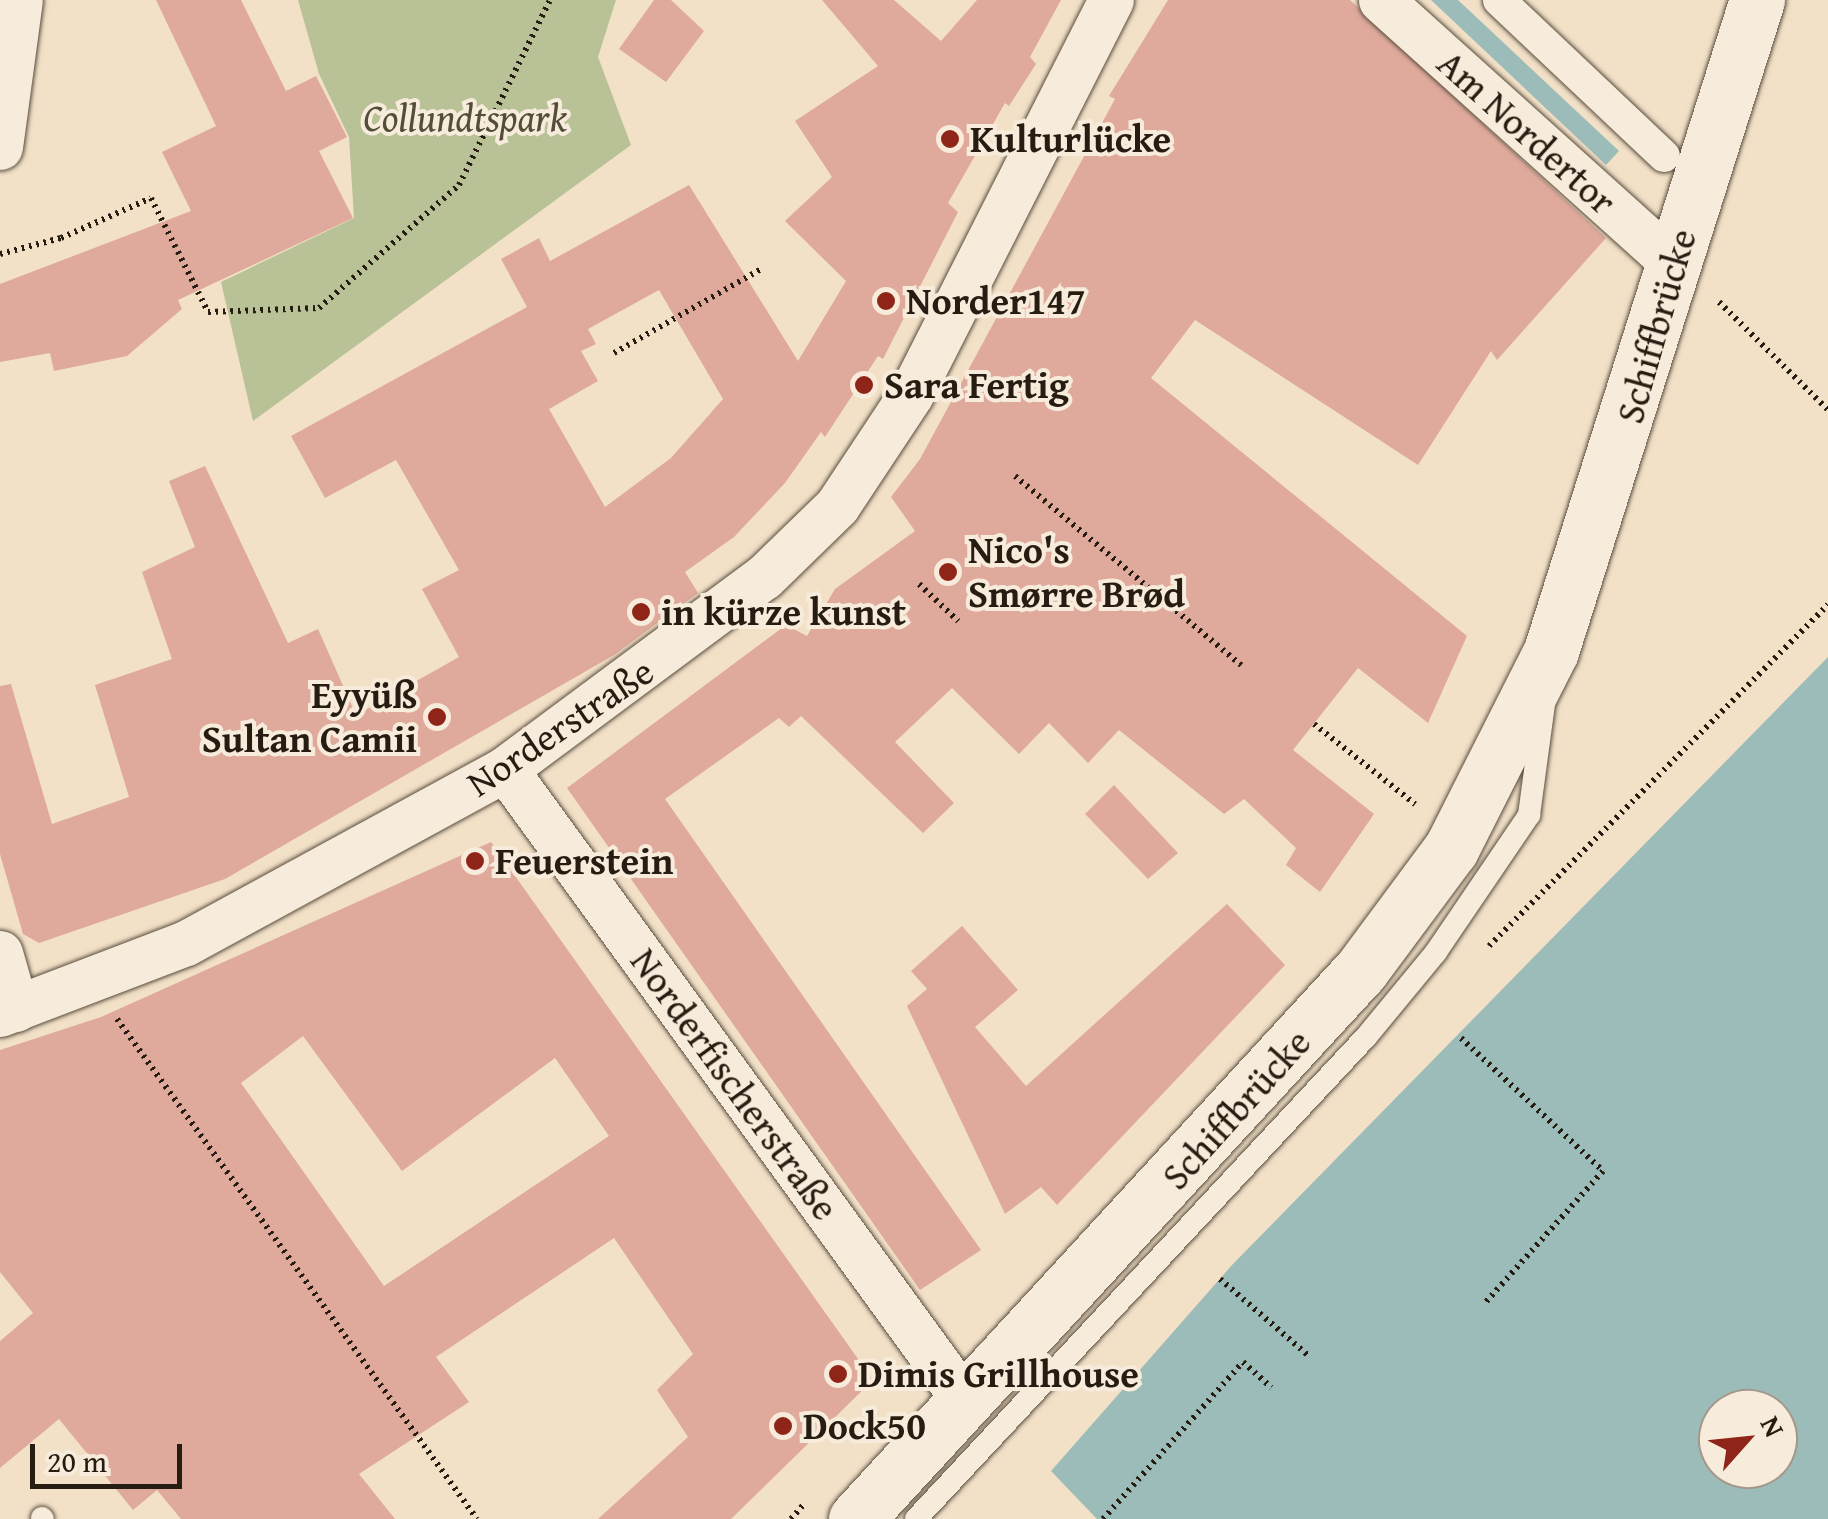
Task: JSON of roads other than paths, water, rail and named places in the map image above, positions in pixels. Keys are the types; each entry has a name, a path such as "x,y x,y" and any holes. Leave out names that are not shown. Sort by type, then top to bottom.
{"main road":[{"name":"Schiffbrücke","path":"856,1519 1361,970 1451,848 1551,652 1613,472 1674,263 1758,0"}],"street":[{"path":"0,147 20,0"},
{"name":"Norderstraße","path":"8,1011 186,943 505,769 682,643 764,577 836,506 911,394 1111,0"},
{"name":"Am Nordertor","path":"1381,0 1674,263"},
{"path":"1505,2 1664,156"},
{"name":"Norderfischerstraße","path":"505,769 964,1400"},
{"path":"0,953 8,1011"}],"lane":[{"name":"Schiffbrücke","path":"916,1519 1366,1038 1458,923 1529,815 1551,652"}],"water":[{"path":"1431,0 1458,0 1619,151 1606,165"},
{"path":"1828,657 1828,1519 1097,1519 1051,1471 1232,1265"}],"place":[{"name":"Kulturlücke","path":"950,139"},
{"name":"Norder147","path":"886,301"},
{"name":"Sara Fertig","path":"864,385"},
{"name":"Nico's Smørre Brød","path":"948,572"},
{"name":"in kürze kunst","path":"641,612"},
{"name":"Eyyüß Sultan Camii","path":"437,717"},
{"name":"Feuerstein","path":"475,861"},
{"name":"Dimis Grillhouse","path":"838,1374"},
{"name":"Dock50","path":"783,1426"}],"park label":[{"name":"Collundtspark","path":"465,118"}]}
